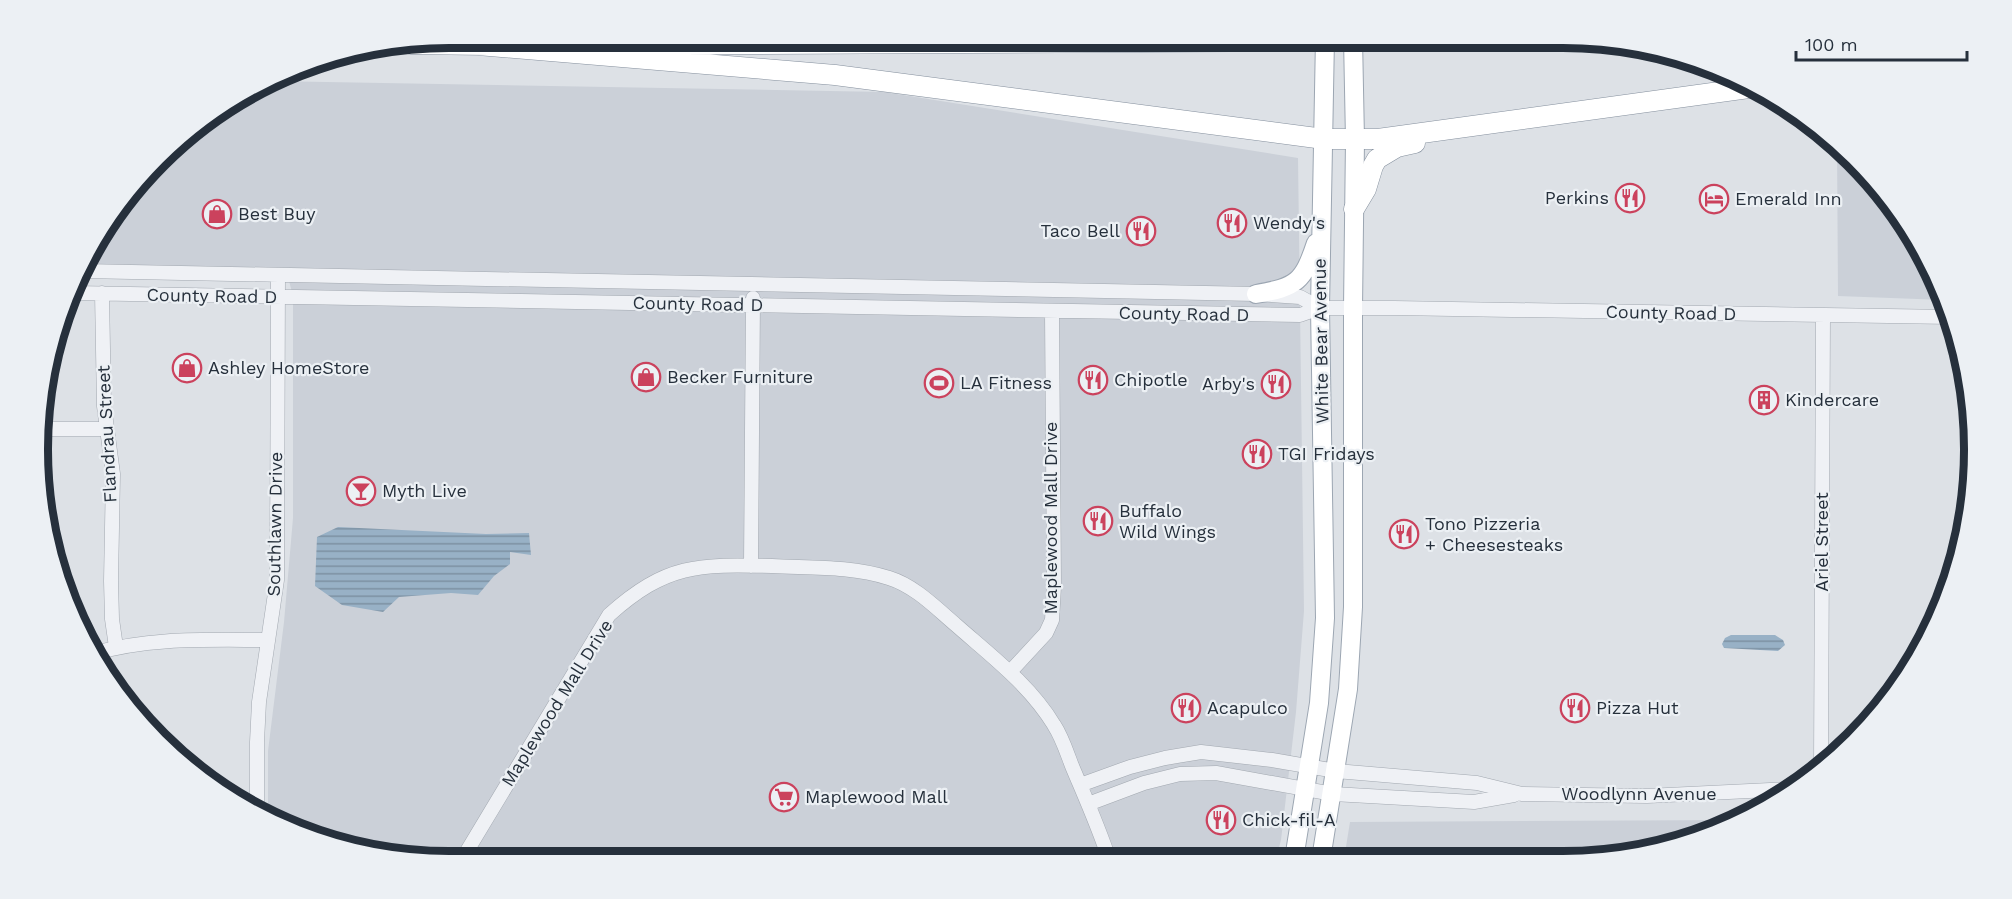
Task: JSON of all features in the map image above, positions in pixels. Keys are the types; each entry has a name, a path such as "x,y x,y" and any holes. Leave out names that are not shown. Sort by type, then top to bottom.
{"highway":[{"path":"514,48 835,75 1324,140 1378,139 1740,89"},
{"path":"1354,209 1366,189 1377,159 1398,147 1478,126"}],"main road":[{"name":"White Bear Avenue","path":"1295,851 1320,694 1325,618 1320,308 1325,48"},
{"name":"White Bear Avenue","path":"1322,851 1348,688 1353,607 1355,140 1353,48"},
{"path":"1256,294 1282,289 1299,279 1306,269 1320,230"}],"street":[{"name":"County Road D","path":"89,272 1256,294 1300,297 1320,308"},
{"name":"Southlawn Drive","path":"257,802 260,702 277,580 278,275"},
{"path":"751,284 754,305 751,566"},
{"name":"County Road D","path":"81,292 1052,312 1300,315 1320,308 1353,308 1942,317"},
{"name":"Flandrau Street","path":"102,293 104,400 113,474 112,619 117,647"},
{"name":"Maplewood Mall Drive","path":"1010,672 1046,633 1052,620 1054,586 1052,312"},
{"name":"Ariel Street","path":"1821,756 1823,315"},
{"path":"49,429 107,429"},
{"name":"Maplewood Mall Drive","path":"467,851 609,615 632,595 671,573 692,567 751,566 857,570 892,579 914,590 1010,672 1036,700 1055,726 1106,851"},
{"path":"103,651 164,641 268,640"},
{"path":"1080,785 1130,766 1201,752 1309,766"},
{"name":"Woodlynn Avenue","path":"1309,766 1336,771 1477,783 1522,794"},
{"path":"1088,804 1144,783 1180,774 1216,773 1306,790"},
{"name":"Woodlynn Avenue","path":"1306,790 1333,794 1474,802 1522,794 1647,796 1775,790"}],"shaded area":[{"path":"290,81 884,92 1298,158 1304,611 1296,712 1278,851 423,850 371,843 320,830 268,808 268,751 284,622 293,518 293,296 288,277 89,272 131,205 166,166 205,131 226,116 272,89"},
{"path":"1837,158 1864,185 1896,226 1923,272 1935,300 1838,296"},
{"path":"1716,820 1692,830 1641,843 1615,848 1562,851 1345,851 1350,822"}],"water":[{"path":"338,527 486,534 529,533 531,555 510,552 510,564 494,576 478,595 451,593 399,597 383,612 342,605 315,586 317,537"},
{"path":"1731,635 1775,635 1783,640 1785,645 1778,651 1724,648 1722,644 1725,638"}],"place":[{"name":"Perkins","path":"1630,198"},
{"name":"Emerald Inn","path":"1714,199"},
{"name":"Best Buy","path":"217,214"},
{"name":"Wendy's","path":"1232,223"},
{"name":"Taco Bell","path":"1141,231"},
{"name":"Ashley HomeStore","path":"187,368"},
{"name":"Becker Furniture","path":"646,377"},
{"name":"Chipotle","path":"1093,380"},
{"name":"LA Fitness","path":"939,383"},
{"name":"Arby's","path":"1276,384"},
{"name":"Kindercare","path":"1764,400"},
{"name":"TGI Fridays","path":"1257,454"},
{"name":"Myth Live","path":"361,491"},
{"name":"Buffalo Wild Wings","path":"1098,521"},
{"name":"Tono Pizzeria + Cheesesteaks","path":"1404,534"},
{"name":"Acapulco","path":"1186,708"},
{"name":"Pizza Hut","path":"1575,708"},
{"name":"Maplewood Mall","path":"784,797"},
{"name":"Chick-fil-A","path":"1221,820"}]}
